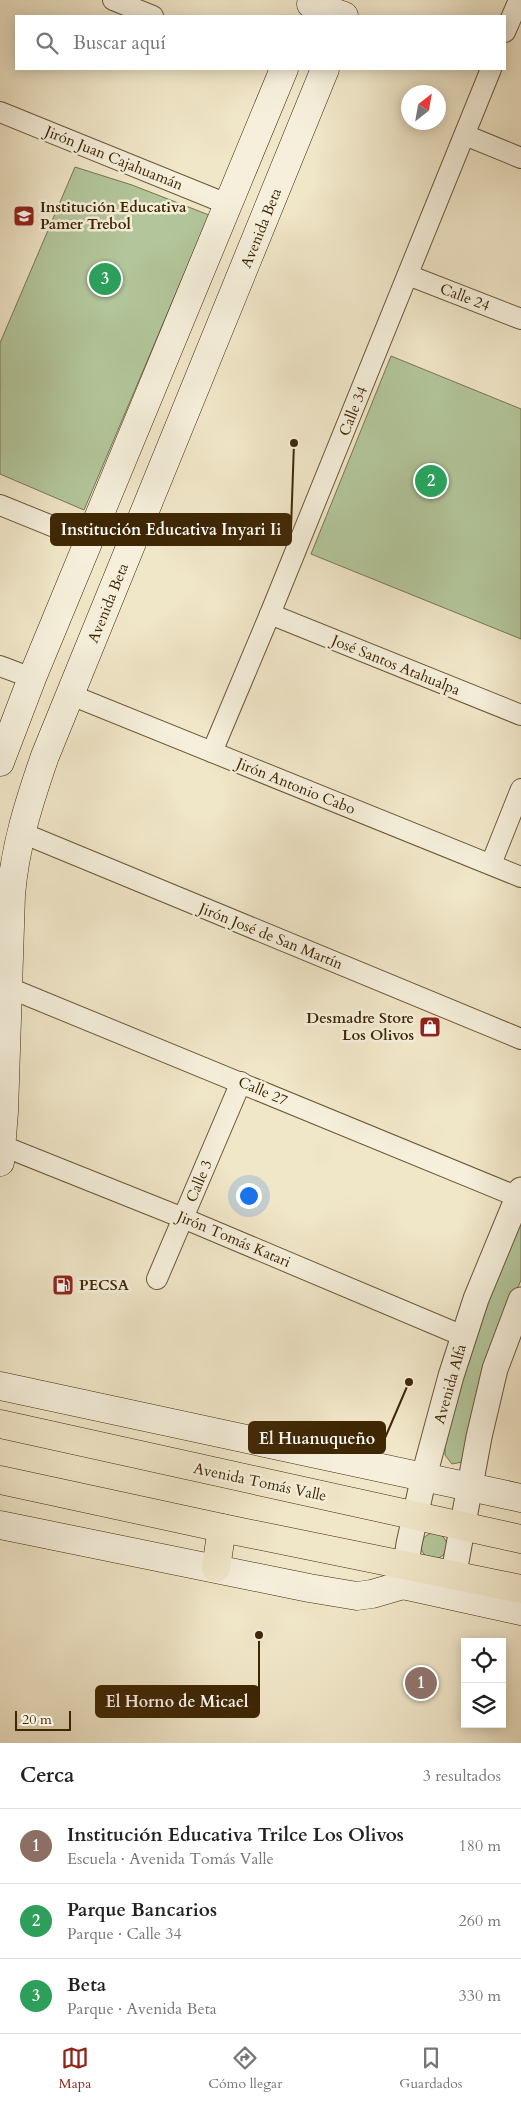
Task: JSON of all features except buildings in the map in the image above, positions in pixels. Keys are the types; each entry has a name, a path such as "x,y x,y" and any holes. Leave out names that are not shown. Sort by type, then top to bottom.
{"main road":[{"path":"346,15 353,0"},
{"path":"310,7 341,15"},
{"path":"0,762 32,678 283,70"},
{"name":"Avenida Beta","path":"1,1154 13,866 20,832 45,756 325,70"},
{"path":"162,361 201,376"},
{"path":"0,1386 521,1498"},
{"name":"Avenida Tomás Valle","path":"0,1424 521,1539"},
{"path":"0,1480 222,1528 404,1575 452,1584 521,1589"},
{"path":"0,1525 309,1588 357,1596 372,1594 404,1575"},
{"path":"216,1568 222,1528"},
{"path":"452,1584 521,1611"}],"street":[{"path":"113,0 150,15"},
{"path":"506,30 519,0"},
{"name":"Calle 34","path":"212,752 465,135 490,70"},
{"name":"Jirón Juan Cajahuamán","path":"0,112 227,204"},
{"path":"465,135 521,158"},
{"name":"Calle 24","path":"408,275 521,319"},
{"path":"0,505 89,542"},
{"name":"José Santos Atahualpa","path":"270,614 521,715"},
{"path":"0,666 32,678"},
{"name":"Jirón Antonio Cabo","path":"71,695 521,877"},
{"path":"491,864 521,790"},
{"name":"Jirón José de San Martín","path":"20,832 521,1039"},
{"name":"Calle 27","path":"7,987 519,1194"},
{"name":"Calle 3","path":"157,1279 241,1082"},
{"name":"Jirón Tomás Katari","path":"1,1154 183,1218 463,1336"},
{"name":"Avenida Alfa","path":"404,1575 424,1476 463,1336 519,1194"},
{"path":"452,1584 479,1437 495,1369 521,1300"}],"green space":[{"path":"75,167 132,185 209,215 84,510 0,474 0,343"},
{"path":"391,356 521,409 521,639 311,554"},
{"path":"521,1210 521,1280 502,1325 462,1462 452,1464 445,1455 445,1443 459,1380"},
{"path":"434,1533 443,1537 447,1546 443,1555 434,1559 425,1555 421,1546 425,1537"}],"place":[{"name":"Institución Educativa Pamer Trebol","path":"24,216"},
{"name":"Beta","path":"105,279"},
{"name":"Institución Educativa Inyari Ii","path":"294,443"},
{"name":"Parque Bancarios","path":"431,481"},
{"name":"Desmadre Store Los Olivos","path":"430,1027"},
{"name":"PECSA","path":"63,1285"},
{"name":"El Huanuqueño","path":"409,1382"},
{"name":"El Horno de Micael","path":"259,1635"},
{"name":"Institución Educativa Trilce Los Olivos","path":"421,1683"}]}
